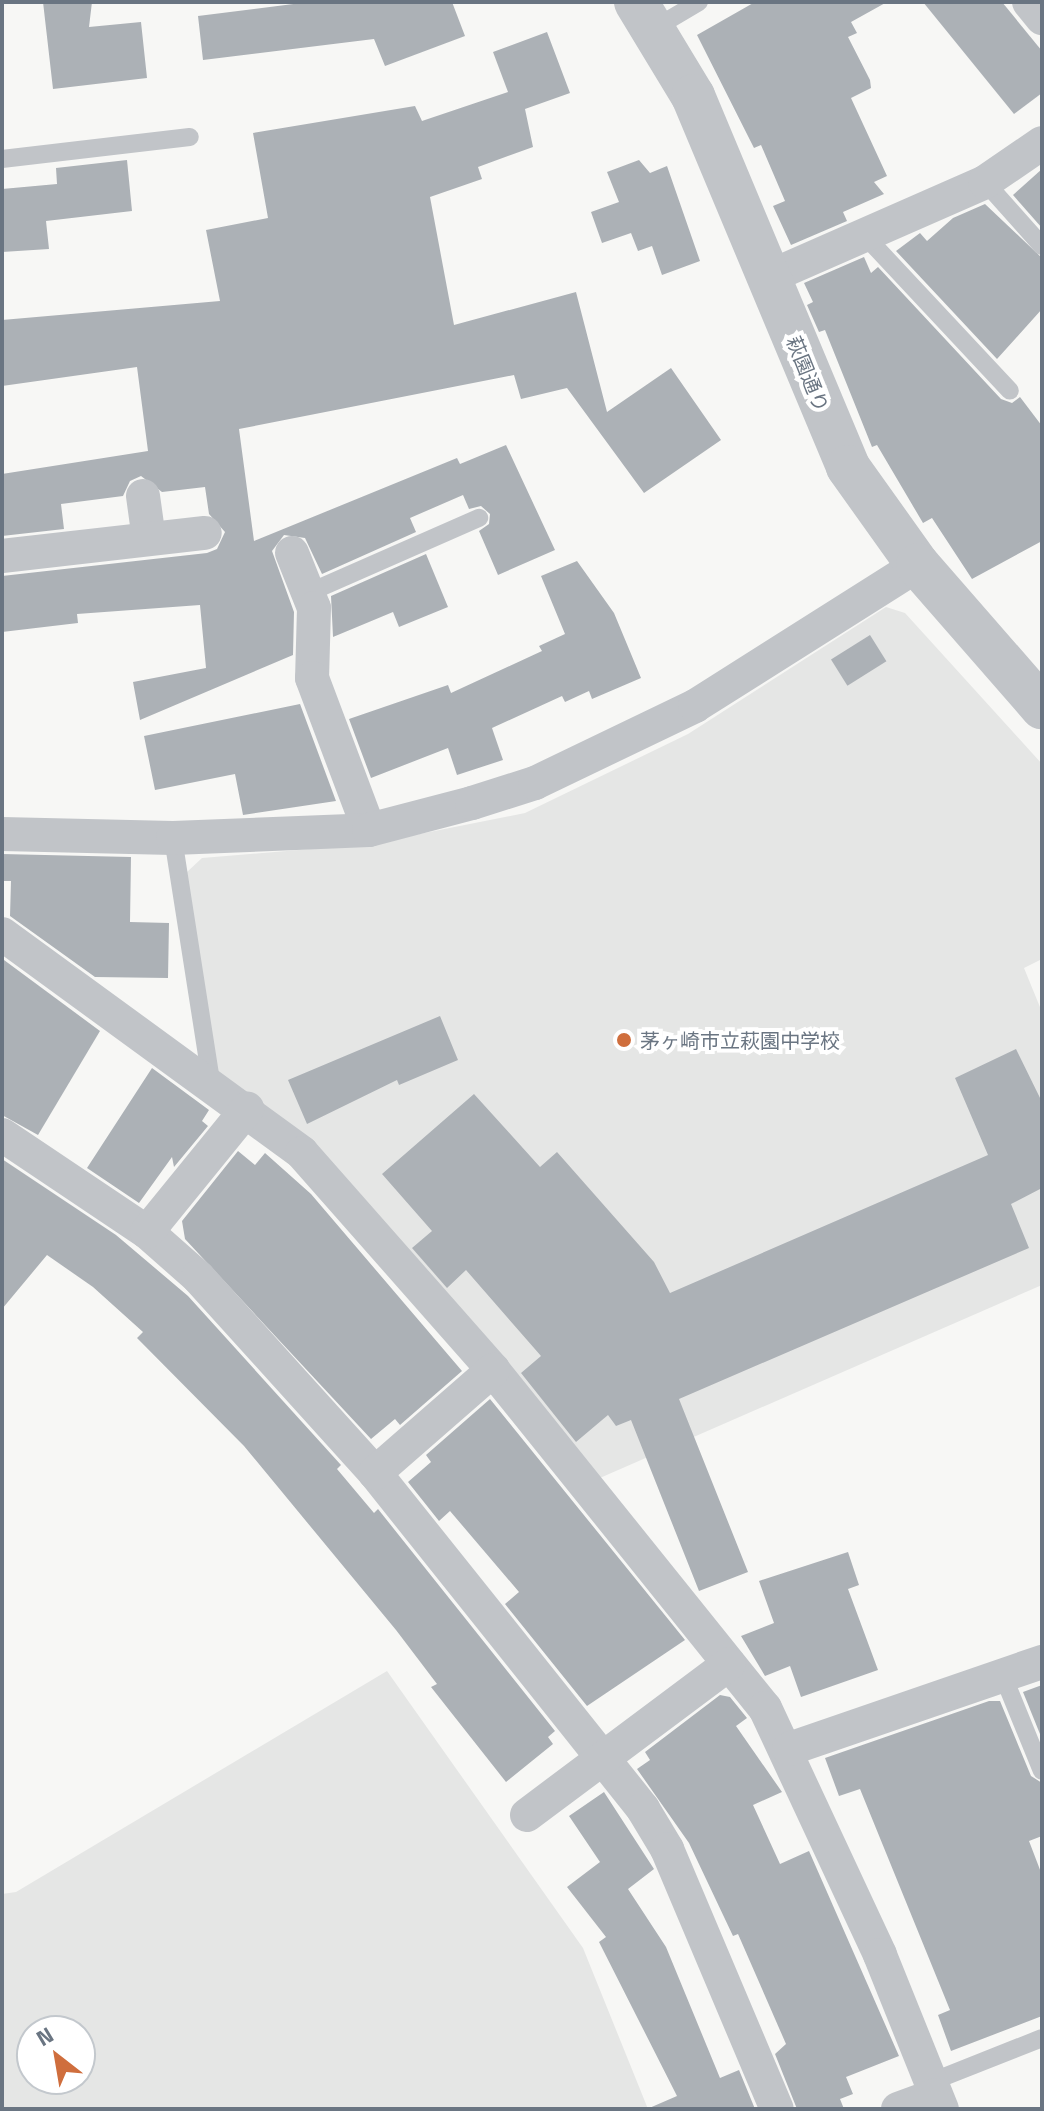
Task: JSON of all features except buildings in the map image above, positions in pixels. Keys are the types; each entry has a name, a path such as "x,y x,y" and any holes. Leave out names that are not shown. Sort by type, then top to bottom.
{"street":[{"path":"1029,2 1042,18"},
{"name":"萩園通り","path":"645,15 693,96 848,467 918,565 1042,707"},
{"path":"769,277 867,238 985,182 1042,143"},
{"path":"143,496 149,539"},
{"path":"2,556 205,533"},
{"path":"292,553 308,593 312,678 369,830"},
{"path":"2,834 173,838 369,830 535,783 695,706 918,565"},
{"path":"2,934 211,1082 302,1153 493,1370 729,1664 789,1749 936,2095 898,2109"},
{"path":"147,1232 247,1109"},
{"path":"2,1135 147,1232 198,1277 375,1473 602,1759 667,1849 777,2109"},
{"path":"375,1473 493,1370"},
{"path":"789,1749 1004,1678 1042,1662"},
{"path":"527,1815 729,1664"}],"lane":[{"path":"645,15 699,2"},
{"path":"2,159 190,137"},
{"path":"985,182 1042,246"},
{"path":"867,238 1010,391"},
{"path":"308,593 479,518"},
{"path":"173,838 211,1082"},
{"path":"1004,1678 1042,1771"},
{"path":"936,2095 1042,2038"}],"shaded area":[{"name":"茅ヶ崎市立萩園中学校","path":"886,607 905,613 1042,764 1042,959 1024,968 1042,1012 1042,1285 593,1481 210,1069 187,872 202,858 369,844 525,813 688,734"},
{"path":"387,1671 583,1948 648,2109 2,2109 2,1894 16,1892"}],"place":[{"name":"茅ヶ崎市立萩園中学校","path":"624,1040"}]}
